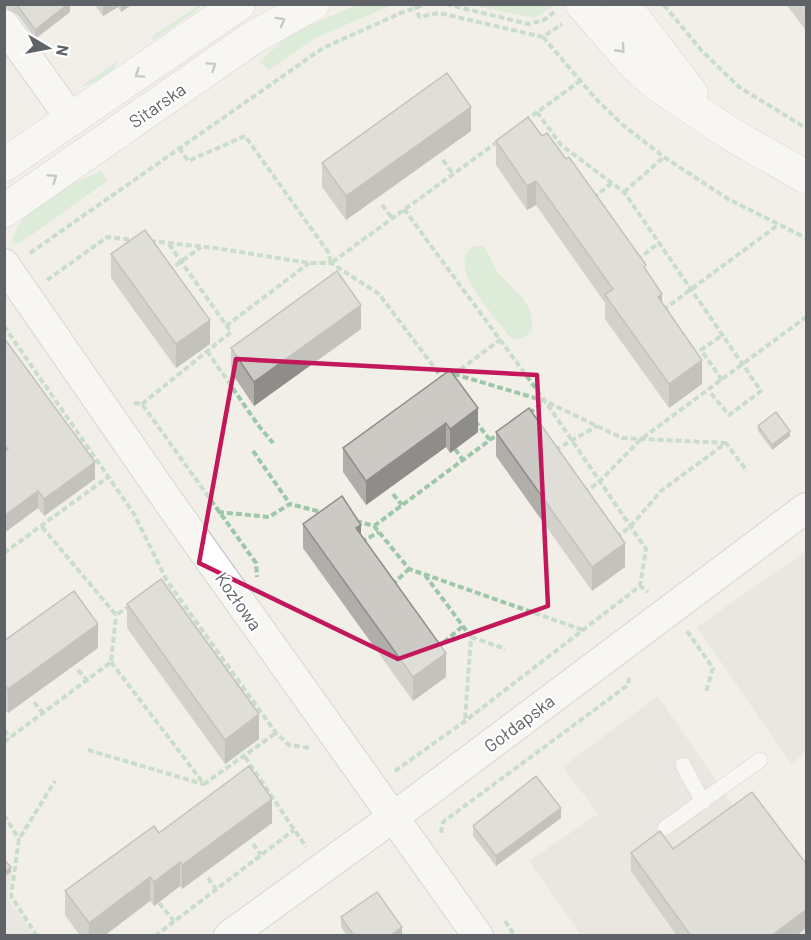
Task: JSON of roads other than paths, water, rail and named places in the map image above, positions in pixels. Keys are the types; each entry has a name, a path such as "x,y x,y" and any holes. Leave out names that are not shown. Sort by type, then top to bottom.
{"street":[{"name":"Sitarska","path":"4,165 239,4"},
{"name":"Sitarska","path":"4,211 251,39 313,4"},
{"path":"623,4 710,118"},
{"path":"576,7 659,86 710,118 729,133 807,177"},
{"path":"4,26 72,120"},
{"name":"Kozłowa","path":"6,267 478,936"},
{"name":"Gołdapska","path":"229,936 807,508"}],"lane":[{"path":"665,828 760,759"},
{"path":"683,765 703,802"}]}
